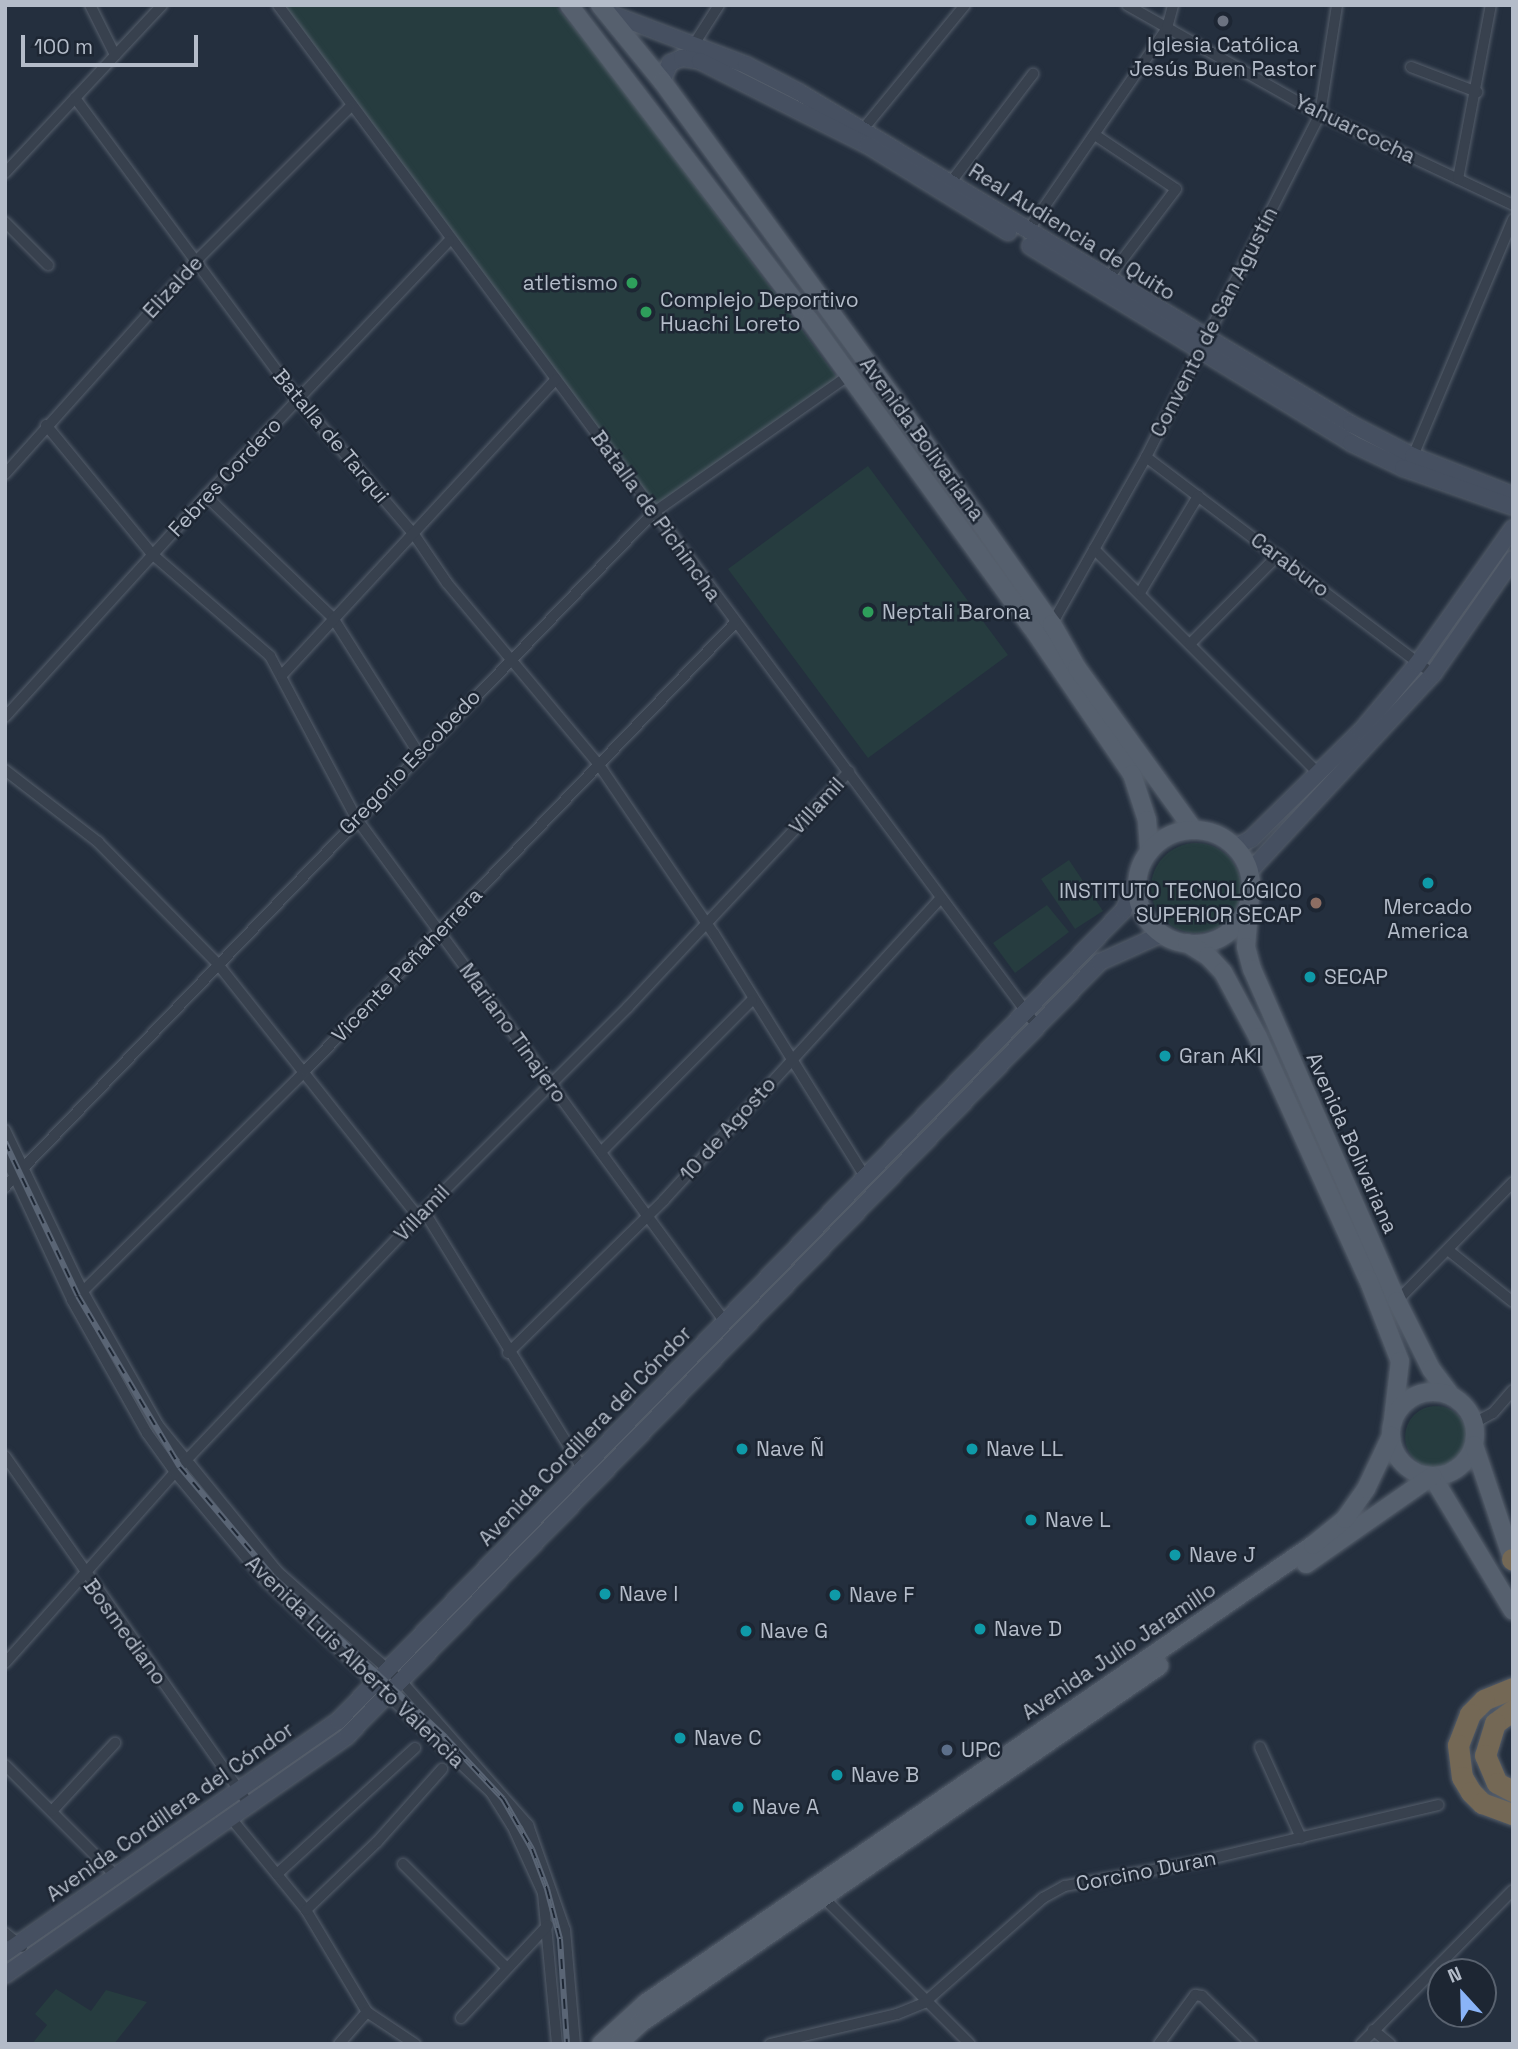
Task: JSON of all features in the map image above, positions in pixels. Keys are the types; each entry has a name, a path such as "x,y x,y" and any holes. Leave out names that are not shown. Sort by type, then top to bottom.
{"highway":[{"path":"1513,1688 1484,1700 1470,1714 1458,1745 1462,1777 1471,1792 1482,1803 1513,1814"},
{"path":"1513,1710 1495,1723 1485,1755 1497,1783 1513,1791"}],"main road":[{"name":"Avenida Bolivariana","path":"569,5 848,376 1031,626 1132,774 1147,820 1149,852 1137,882"},
{"name":"Avenida Bolivariana","path":"603,9 662,81 1052,624 1084,679 1194,830"},
{"path":"1149,852 1162,840 1194,830 1217,834 1236,847"},
{"name":"Avenida Bolivariana","path":"1236,847 1249,872 1246,947 1252,969 1396,1301 1431,1369 1451,1396 1469,1412 1474,1423"},
{"path":"1137,882 1143,912 1162,934"},
{"path":"1187,943 1227,933 1242,917 1250,897"},
{"name":"Avenida Bolivariana","path":"1162,934 1187,943 1208,956 1223,972 1258,1037 1368,1279 1400,1362 1392,1428"},
{"path":"1451,1396 1437,1392 1410,1399 1392,1428 1399,1459 1420,1474 1432,1476 1459,1468 1474,1445"},
{"path":"1474,1423 1474,1445 1512,1560"},
{"name":"Avenida Julio Jaramillo","path":"601,2044 646,2003 1312,1545 1352,1509 1392,1428"},
{"path":"1432,1476 1513,1611"},
{"name":"Avenida Julio Jaramillo","path":"618,2044 1432,1476"}],"street":[{"path":"90,5 115,55"},
{"path":"5,173 162,5"},
{"name":"Batalla de Pichincha","path":"278,5 349,107 556,379 734,624 849,772 1036,1026"},
{"path":"662,81 670,63 691,52 719,5"},
{"path":"864,128 965,5"},
{"name":"Yahuarcocha","path":"1127,5 1320,114 1513,205"},
{"path":"1027,232 1167,28 1173,5"},
{"name":"Convento de San Agustín","path":"1052,624 1146,457 1200,345 1320,114 1337,5"},
{"path":"1458,179 1477,92 1491,5"},
{"name":"Real Audiencia de Quito","path":"603,9 867,145 1200,345 1413,456 1513,495"},
{"name":"Real Audiencia de Quito","path":"691,52 746,65 864,128 1107,280 1200,345 1351,443 1403,468 1513,507"},
{"path":"1410,67 1477,92"},
{"path":"951,182 1033,74"},
{"name":"Batalla de Tarqui","path":"75,98 298,399 413,533 509,658 599,765 708,924"},
{"name":"Elizalde","path":"5,474 46,425 195,262 349,107"},
{"path":"1095,135 1176,189 1107,280"},
{"path":"1413,456 1513,219"},
{"path":"5,222 48,265"},
{"name":"Febres Cordero","path":"5,717 206,496 449,241"},
{"name":"Gregorio Escobedo","path":"5,1187 509,658 653,513 848,376"},
{"path":"282,675 556,379"},
{"name":"Mariano Tinajero","path":"46,425 152,554 270,656 356,818 725,1322"},
{"name":"Caraburo","path":"1146,457 1433,674"},
{"path":"206,496 333,618 419,754"},
{"path":"1140,591 1198,496"},
{"path":"1236,847 1251,839 1361,731 1417,664 1513,528"},
{"path":"1094,549 1140,591 1317,772"},
{"path":"1189,644 1278,555"},
{"path":"1249,872 1433,674 1513,559"},
{"path":"1477,580 1492,589"},
{"name":"Vicente Peñaherrera","path":"72,1300 304,1071 734,624"},
{"path":"5,770 98,842 217,963 421,1214 583,1469"},
{"name":"Villamil","path":"5,1663 86,1577 175,1472 421,1214 708,924 849,772"},
{"name":"Avenida Cordillera del Cóndor","path":"12,1949 114,1874 338,1721 377,1684 1123,911 1137,882"},
{"name":"10 de Agosto","path":"508,1353 648,1216 941,898"},
{"path":"708,924 752,1000 866,1178"},
{"name":"Avenida Cordillera del Cóndor","path":"5,1975 347,1736 389,1696 1100,962 1162,934"},
{"path":"601,1152 752,1000"},
{"name":"Avenida Luis Alberto Valencia","path":"5,1130 18,1172 72,1300 147,1433 175,1472 265,1580 491,1792 529,1854 543,1894 548,1925 557,2044"},
{"name":"Avenida Luis Alberto Valencia","path":"5,1156 18,1172 158,1425 186,1461 278,1572 402,1682 528,1825 565,1930 575,2044"},
{"path":"1396,1301 1513,1182"},
{"path":"1448,1250 1513,1302"},
{"path":"1474,1423 1493,1413 1513,1390"},
{"name":"Bosmediano","path":"5,1457 86,1577 249,1805"},
{"path":"52,1811 115,1743"},
{"path":"1260,1747 1301,1838"},
{"path":"277,1874 415,1748"},
{"path":"5,1765 114,1874"},
{"path":"306,1910 376,1842 443,1769"},
{"name":"Corcino Duran","path":"773,2043 897,2014 924,2003 1043,1898 1065,1886 1301,1838 1438,1805"},
{"path":"230,1817 306,1910 367,2012 415,2044"},
{"path":"403,1864 508,1968"},
{"path":"1361,2044 1513,1890"},
{"path":"824,1898 924,2003 970,2044"},
{"path":"461,2018 548,1925"},
{"path":"5,1933 12,1949 33,1956"},
{"path":"1159,2044 1195,1995 1202,1996 1251,2044"},
{"path":"339,2044 367,2012"},
{"path":"1373,2030 1390,2044"}],"green space":[{"name":"Complejo Deportivo Huachi Loreto","path":"279,5 555,5 604,63 842,384 651,512"},
{"name":"Neptali Barona","path":"868,466 1008,655 868,758 728,569"},
{"path":"1196,843 1213,846 1228,856 1238,871 1241,888 1238,905 1228,920 1213,930 1196,933 1179,930 1164,920 1154,905 1151,888 1154,871 1164,856 1179,846"},
{"path":"1069,860 1103,911 1075,929 1041,879"},
{"path":"1047,905 1069,932 1015,973 993,943"},
{"path":"1430,1406 1442,1406 1458,1415 1465,1425 1465,1449 1458,1459 1442,1468 1430,1468 1419,1463 1410,1454 1405,1443 1405,1431 1410,1420 1419,1411"},
{"path":"56,1989 91,2011 106,1990 147,2002 114,2044 32,2044 47,2025 35,2014"}],"railway":[{"path":"5,1142 78,1296 180,1467 273,1577 445,1737 503,1799 532,1849 547,1889 560,1939 567,2044"}],"place":[{"name":"Iglesia Católica Jesús Buen Pastor","path":"1223,21"},
{"name":"atletismo","path":"632,283"},
{"name":"Complejo Deportivo Huachi Loreto","path":"646,312"},
{"name":"Neptali Barona","path":"868,612"},
{"name":"Mercado America","path":"1428,883"},
{"name":"INSTITUTO TECNOLÓGICO SUPERIOR SECAP","path":"1316,903"},
{"name":"SECAP","path":"1310,977"},
{"name":"Gran AKI","path":"1165,1056"},
{"name":"Nave Ñ","path":"742,1449"},
{"name":"Nave LL","path":"972,1449"},
{"name":"Nave L","path":"1031,1520"},
{"name":"Nave J","path":"1175,1555"},
{"name":"Nave I","path":"605,1594"},
{"name":"Nave F","path":"835,1595"},
{"name":"Nave D","path":"980,1629"},
{"name":"Nave G","path":"746,1631"},
{"name":"Nave C","path":"680,1738"},
{"name":"UPC","path":"947,1750"},
{"name":"Nave B","path":"837,1775"},
{"name":"Nave A","path":"738,1807"}]}
